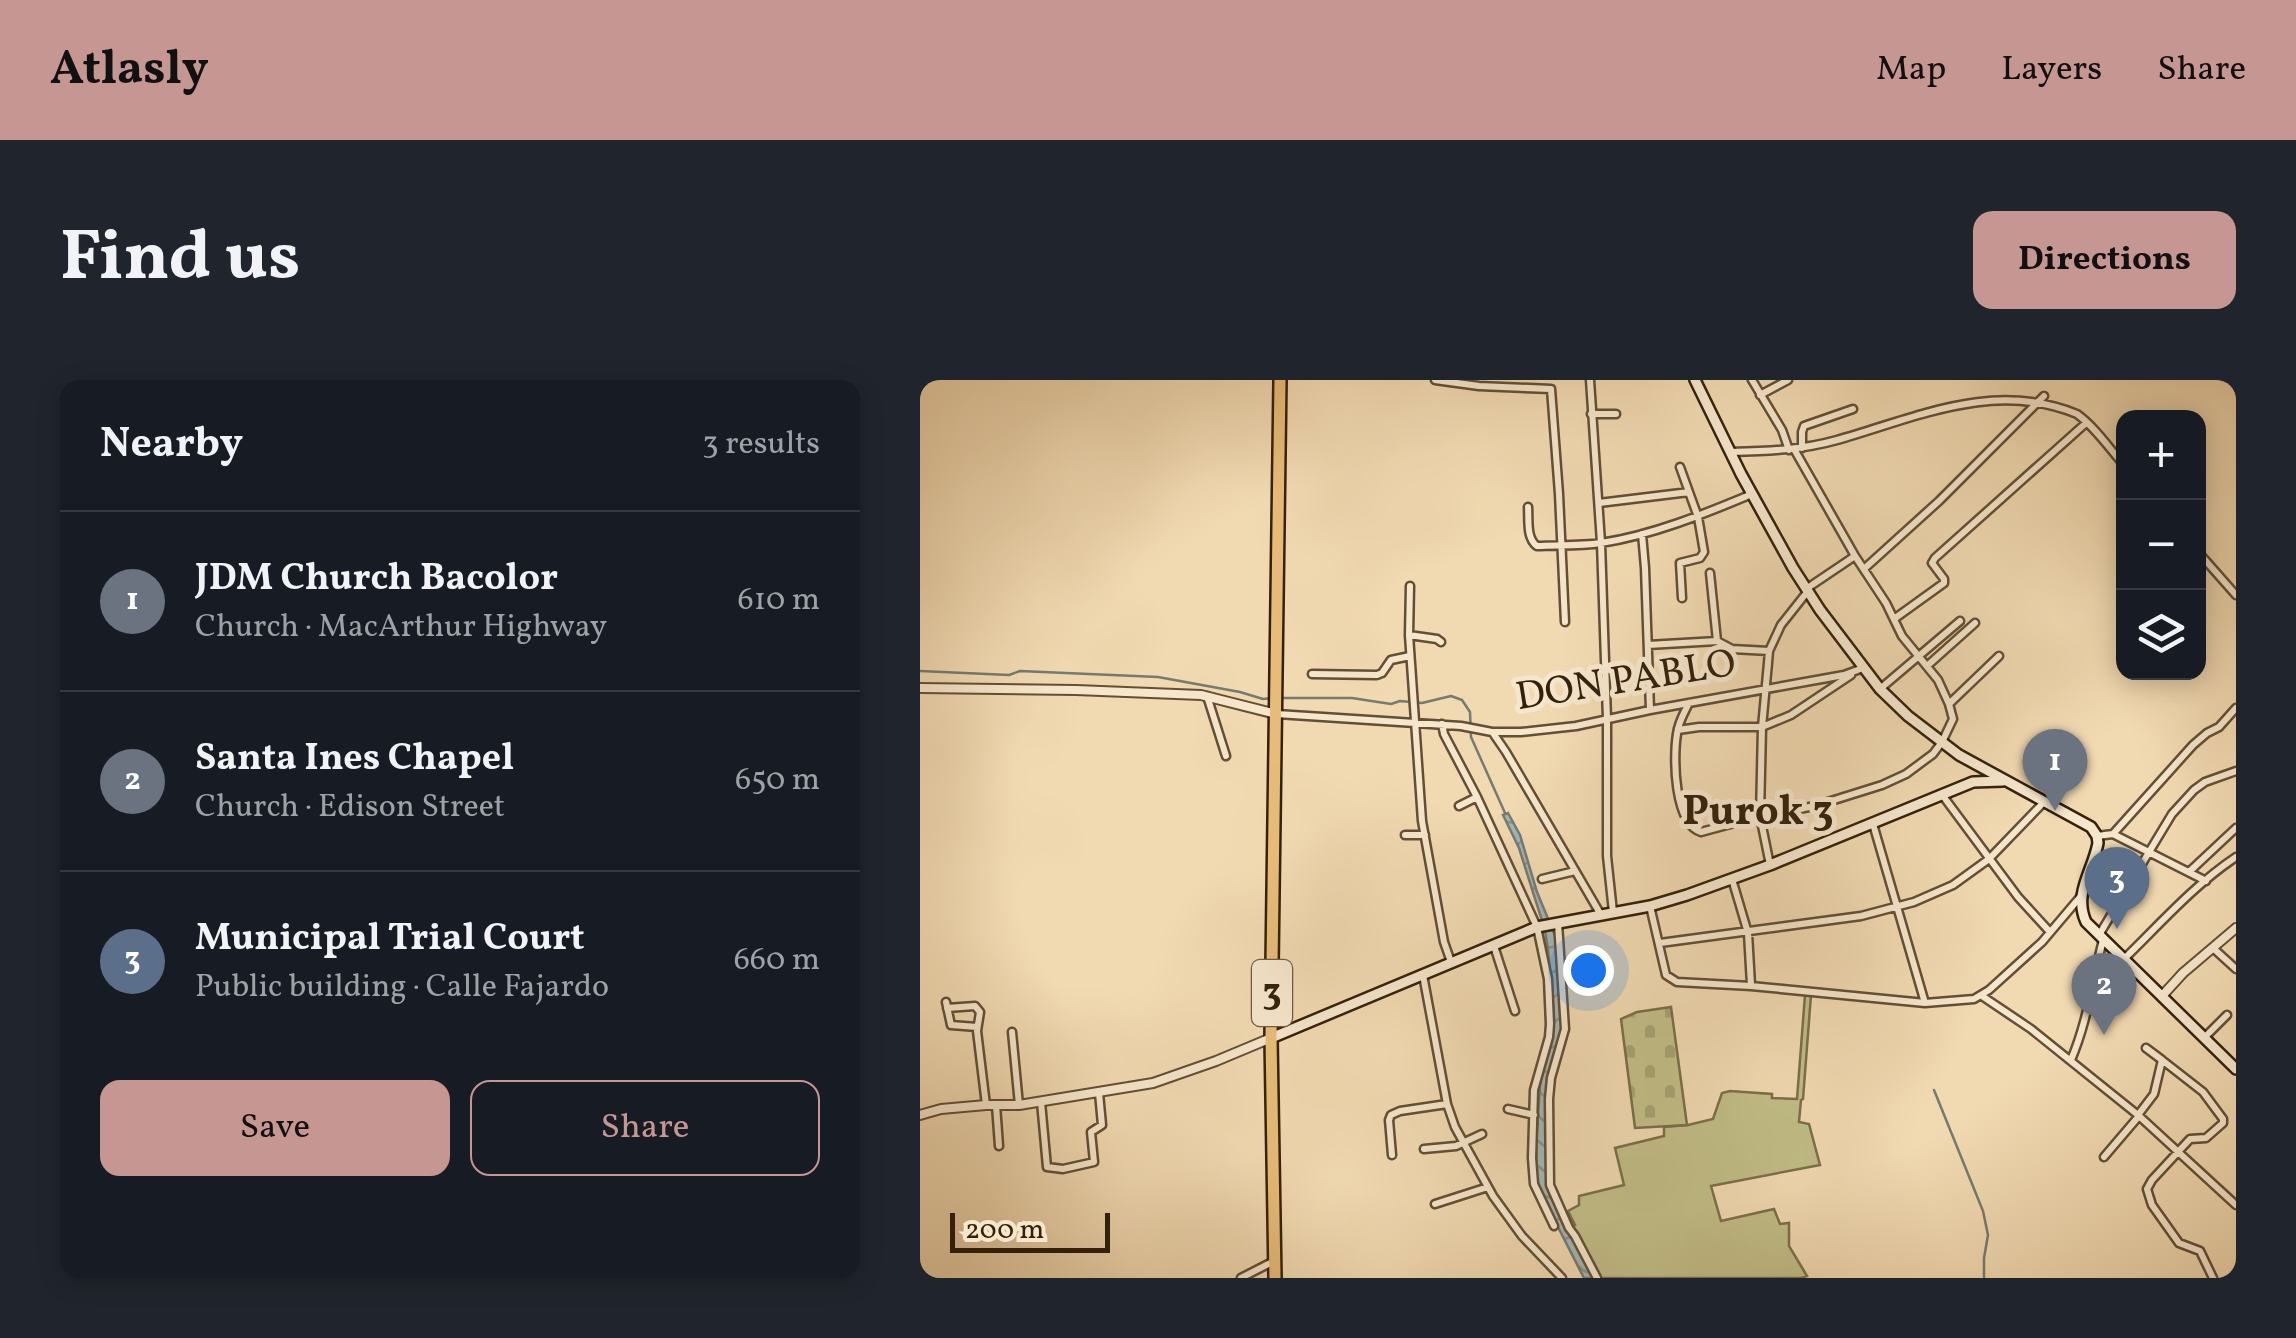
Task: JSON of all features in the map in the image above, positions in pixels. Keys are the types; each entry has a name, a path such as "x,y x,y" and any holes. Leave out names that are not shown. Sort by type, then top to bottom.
{"highway":[{"name":"3","path":"1275,1278 1271,1038 1280,380"}],"main road":[{"path":"1695,380 1752,494 1858,670 1908,716 1971,762 2086,823 2097,836 2097,849 2081,896 2083,917 2235,1065"},
{"path":"1971,762 1975,772 1972,782"},
{"path":"1271,1038 1539,926 1650,906 1770,865 1972,782 2006,781"}],"street":[{"path":"1435,380 1551,389 1565,622"},
{"path":"1590,380 1600,503 1607,719 1607,914"},
{"path":"1689,703 1677,730 1677,792 1689,824 1694,831 1701,832 1815,806 1882,785 1920,764 1942,742 1953,719 1938,680 1902,636 1752,380"},
{"path":"1760,394 1788,380"},
{"path":"2034,394 2077,414 2116,456"},
{"path":"1864,568 1939,501 2044,396"},
{"path":"1731,452 1795,449 1838,440 1950,397"},
{"path":"1795,449 1804,426 1854,409"},
{"path":"1591,414 1616,414"},
{"path":"1894,619 1944,583 1932,563 1935,558 2086,422"},
{"path":"1680,467 1698,517 1703,555 1680,563 1682,598"},
{"path":"1600,503 1689,492"},
{"path":"1528,507 1530,538 1537,546 1601,543 1698,517 1752,494"},
{"path":"1642,534 1650,710"},
{"path":"1770,865 1760,816 1769,652 1788,614 1807,590 1855,556"},
{"path":"2206,561 2236,595"},
{"path":"1710,573 1717,641"},
{"path":"1410,586 1410,656 1422,821 1444,942 1452,962"},
{"path":"1880,688 1960,621"},
{"path":"1928,666 1975,623"},
{"path":"1409,636 1441,642"},
{"path":"1648,645 1717,641 1732,648 1769,652"},
{"path":"1312,674 1377,675 1391,660 1410,656"},
{"path":"1949,704 1999,656"},
{"path":"1677,730 1762,727 1791,714 1858,670"},
{"name":"DON PABLO","path":"1276,706 1470,726 1492,732 1550,730 1858,670"},
{"path":"920,688 1207,696 1276,706"},
{"path":"1207,696 1226,756"},
{"path":"2112,834 2193,745 2219,727 2236,708"},
{"path":"1442,724 1539,926 1548,979 1550,1024 1534,1090 1532,1158 1534,1184 1554,1226"},
{"path":"1492,732 1575,872 1607,914"},
{"path":"2071,1060 2085,1026 2101,938 2150,852 2172,814 2194,790 2236,771"},
{"path":"1942,796 2018,897 2050,932"},
{"path":"1460,806 1477,797"},
{"path":"1660,944 1861,916 1914,902 1953,885 1989,859 2044,801"},
{"path":"1873,824 1926,1003"},
{"path":"2189,872 2236,828"},
{"path":"2097,836 2112,834 2206,881"},
{"path":"1404,835 1425,836"},
{"path":"2124,960 2206,881 2236,858"},
{"path":"1542,879 1575,872"},
{"path":"1732,879 1748,933 1751,986"},
{"path":"1650,906 1666,975 1671,980 1926,1003 1982,996 2042,942 2081,896"},
{"path":"2063,916 2083,917"},
{"path":"1555,922 1566,1029 1551,1078 1550,1184 1597,1278"},
{"path":"2162,996 2236,928"},
{"path":"1493,944 1515,1010"},
{"path":"2213,948 2236,970"},
{"path":"1424,976 1447,1104 1455,1127 1488,1187 1522,1236 1562,1278"},
{"path":"1982,996 2071,1060 2236,1205"},
{"path":"977,1026 950,1025 946,1005 977,1007 998,1146"},
{"path":"2205,1038 2227,1014"},
{"path":"1012,1032 1019,1106"},
{"path":"920,1115 991,1105 1019,1106 1153,1084 1271,1038"},
{"path":"2146,1048 2203,1092 2223,1123 2206,1138 2193,1138 2152,1180 2147,1193 2180,1243 2200,1251 2213,1278"},
{"path":"2104,1157 2154,1094 2162,1060"},
{"path":"1041,1102 1047,1168 1064,1170 1094,1162 1091,1132 1102,1125 1099,1093"},
{"path":"1392,1155 1392,1116 1400,1111 1447,1104"},
{"path":"1508,1109 1534,1115"},
{"path":"1424,1149 1452,1147 1482,1134"},
{"path":"1435,1204 1488,1187"},
{"path":"1241,1278 1275,1260"}],"green space":[{"path":"1805,995 1811,995 1799,1122 1809,1124 1820,1165 1711,1186 1721,1221 1774,1209 1780,1224 1789,1223 1789,1246 1807,1276 1599,1278 1572,1227 1575,1225 1568,1211 1579,1205 1579,1196 1624,1185 1615,1148 1664,1136 1664,1127 1713,1119 1722,1093 1797,1099"},
{"path":"1671,1007 1687,1125 1635,1128 1621,1019 1637,1012"}],"water":[{"path":"1508,813 1520,835 1556,938 1563,1025 1546,1121 1548,1191 1594,1278 1584,1278 1537,1186 1541,1070 1552,1041 1554,1018 1545,930 1519,848 1503,815"}],"waterway":[{"path":"920,671 1158,677 1273,698"},
{"path":"1281,698 1352,698 1391,704 1422,703 1451,696 1462,700 1470,712 1471,737 1505,813"},
{"path":"1934,1090 1983,1211 1988,1235 1984,1278"}],"place":[{"name":"JDM Church Bacolor","path":"2055,811"},
{"name":"Municipal Trial Court","path":"2117,929"},
{"name":"Santa Ines Chapel","path":"2104,1035"}],"district":[{"name":"Purok 3","path":"1758,813"}]}
